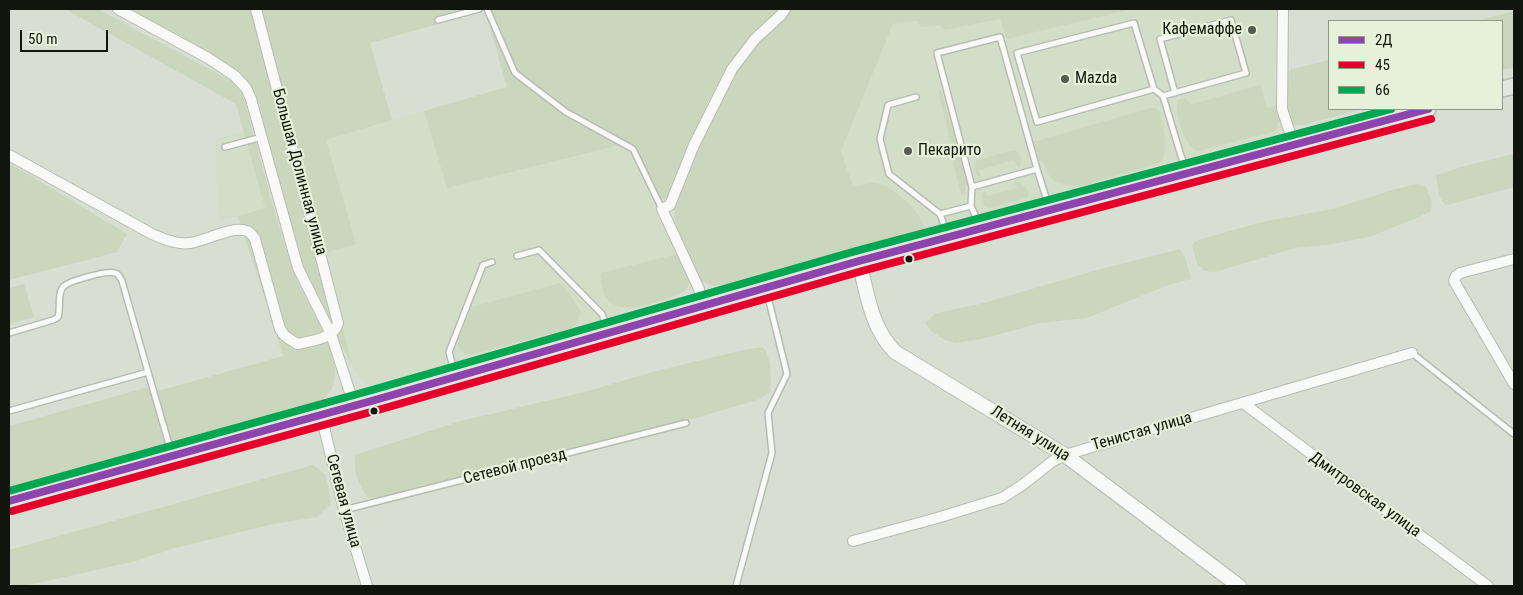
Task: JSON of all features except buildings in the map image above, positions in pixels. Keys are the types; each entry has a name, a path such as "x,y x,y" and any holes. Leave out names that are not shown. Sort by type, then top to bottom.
{"main road":[{"path":"9,501 609,334 859,261 1424,110"}],"street":[{"name":"Большая Долинная улица","path":"118,9 208,58 235,76 246,88 252,99 298,268 331,334 354,405"},
{"name":"Большая Долинная улица","path":"256,9 338,323 337,329 331,334"},
{"path":"703,307 699,289 662,209 670,205 694,145 732,69 755,39 785,9"},
{"path":"1283,9 1282,109 1294,145"},
{"path":"9,155 166,240 190,244 238,229 248,231 255,239 280,329 285,336 297,344 331,334"},
{"path":"1514,259 1460,273 1456,276 1454,282 1514,384"},
{"name":"Летняя улица","path":"859,261 872,314 880,333 895,352 1065,455 1238,586"},
{"name":"Тенистая улица","path":"853,540 937,518 1002,498 1053,461 1065,455 1412,353"},
{"name":"Дмитровская улица","path":"1243,403 1488,586"},
{"name":"Сетевая улица","path":"321,415 344,510 368,586"}],"lane":[{"path":"438,20 479,9"},
{"path":"488,9 514,73 566,112 633,149 662,209"},
{"path":"1163,96 1175,93 1246,73 1231,20 1160,39 1175,93"},
{"path":"1154,89 1037,122 1017,53 1134,22 1154,89 1163,96 1181,156 1189,174"},
{"path":"981,228 972,206 972,187 937,53 1000,37 1037,169 1051,210"},
{"path":"916,97 888,105 880,140 889,174 940,214 948,237"},
{"path":"224,147 262,137"},
{"path":"972,187 1037,169"},
{"path":"940,214 972,206"},
{"path":"517,256 539,250 602,314 609,334"},
{"path":"456,376 449,352 483,265 492,262"},
{"path":"9,333 58,317 63,286 106,272 113,272 119,275 172,456"},
{"path":"736,586 772,452 768,413 787,374 765,288"},
{"path":"1412,353 1514,434"},
{"path":"9,411 148,372"},
{"name":"Сетевой проезд","path":"344,510 686,423"}],"shaded area":[{"path":"65,9 98,9 231,81 240,91 244,99 292,268 329,345 335,376 332,389 319,403 9,487 9,426 145,388 158,391 283,356 238,216 265,208 236,104"},
{"path":"129,9 778,9 730,64 711,96 689,143 673,188 668,197 655,202 632,154 620,145 447,188 424,111 507,87 485,11 370,43 392,120 326,140 356,244 325,253 352,366 302,265 255,96 238,73 211,53"},
{"path":"791,9 1132,9 1007,39 1000,19 945,30 940,25 920,27 918,21 893,24 841,151 853,187 873,183 889,188 897,193 918,214 926,229 728,284 713,286 701,281 676,226 674,215 676,203 703,138 727,89 757,44"},
{"path":"1132,9 1277,9 1279,50 1274,79 1277,105 1283,127 1279,133 926,229 923,221 874,183 853,187 841,151 893,24 919,21 920,27 941,24 945,30 1000,19 1007,39"},
{"path":"1514,11 1514,67 1503,70 1503,20 1480,20"},
{"path":"1328,60 1328,110 1358,110 1299,126 1294,125 1289,119 1288,113 1286,71"},
{"path":"1260,85 1267,108 1275,106 1279,120 1276,131 1198,151 1191,147 1180,124 1177,110 1178,100 1185,98 1192,104"},
{"path":"941,90 967,181 966,190 962,197 951,156 953,153 938,91"},
{"path":"1150,108 1156,108 1160,111 1165,143 1162,162 1080,186 1065,185 1055,181 1048,174 1044,162 1038,159 1033,142"},
{"path":"424,111 448,188 620,145 632,154 676,254 600,273 613,304 622,307 616,321 372,386 362,381 352,366 324,252 355,244 326,140"},
{"path":"244,132 265,208 221,221 217,207 216,139"},
{"path":"1014,150 1020,154 1021,158 1021,165 1018,168 1014,160 979,170 981,177 977,176 975,164 977,160"},
{"path":"1514,154 1514,187 1445,205 1439,196 1436,176 1458,168"},
{"path":"11,164 127,234 117,252 9,280 9,165"},
{"path":"1014,182 1025,187 1029,194 1027,198 989,208 984,206 982,194 985,191 987,196 1017,188"},
{"path":"1416,184 1426,187 1432,202 1431,211 1369,237 1327,245 1295,248 1215,272 1204,271 1197,263 1192,246 1195,241 1262,222 1332,209"},
{"path":"1180,249 1185,257 1191,279 1168,285 1087,318 1040,323 986,338 955,343 945,340 932,332 925,323 936,313 980,304 1094,271"},
{"path":"676,254 690,281 684,292 654,303 631,308 621,307 612,303 605,296 600,273"},
{"path":"560,283 565,286 581,312 576,324 571,328 473,354 466,355 458,347 458,340 472,307"},
{"path":"24,284 34,317 9,324 9,288"},
{"path":"763,347 768,357 771,375 770,392 760,399 696,418 464,478 422,485 394,496 382,498 367,497 357,477 355,455 461,421 588,391 656,371"},
{"path":"313,465 325,474 330,494 330,504 317,517 274,524 175,548 136,561 24,586 9,586 9,550"}],"transit line":[{"name":"66","path":"9,491 372,390 856,251 1387,110"},
{"name":"2Д","path":"9,501 375,400 859,261 1424,110"},
{"name":"45","path":"12,511 378,410 862,271 1431,119"}],"place":[{"name":"Кафемаффе","path":"1252,30"},
{"name":"Mazda","path":"1065,79"},
{"name":"Пекарито","path":"908,151"}]}
